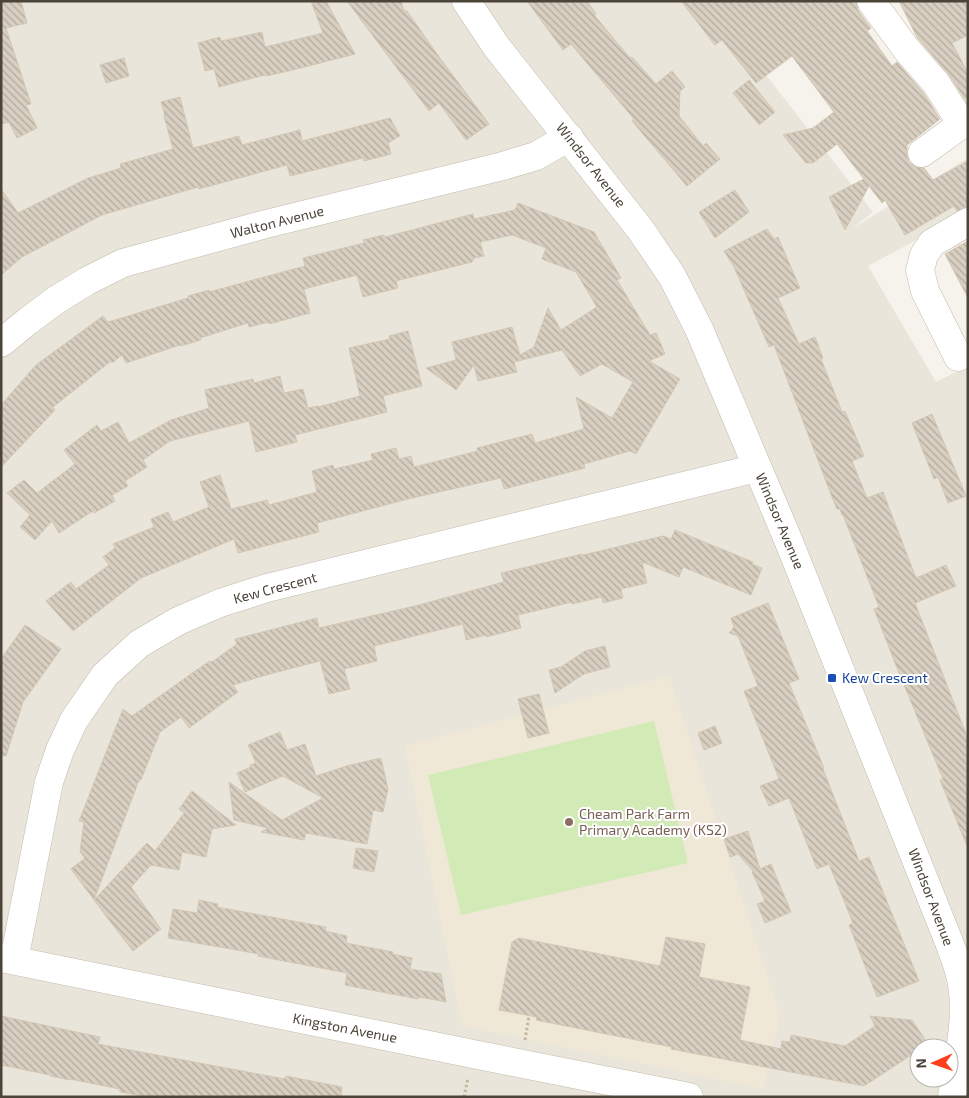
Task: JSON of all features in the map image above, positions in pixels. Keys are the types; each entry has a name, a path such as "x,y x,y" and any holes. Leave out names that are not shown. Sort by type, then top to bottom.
{"street":[{"name":"Windsor Avenue","path":"466,1 496,46 640,229 672,276 698,329 789,542 949,942 962,982 964,1006 963,1028 952,1097"},
{"path":"872,1 907,50 936,83 962,124 922,153"},
{"name":"Walton Avenue","path":"1,343 56,300 87,281 123,263 266,224 503,166 536,156 569,137"},
{"path":"958,357 924,291 920,270 924,256 932,243 968,222"},
{"name":"Kew Crescent","path":"8,959 49,782 60,750 74,720 105,675 139,644 178,621 266,588 757,468"},
{"name":"Kingston Avenue","path":"8,959 689,1097"}],"path":[{"path":"525,1039 529,1016"}],"shaded area":[{"path":"1,1 708,1 873,212 853,228 968,158 968,212 868,266 936,382 968,366 968,1097 1,1097"},
{"path":"968,35 968,118 927,57"},
{"name":"Cheam Park Farm Primary Academy (KS2)","path":"669,676 780,1015 763,1089 462,1026 405,746"}],"green space":[{"path":"654,721 688,863 461,915 428,775"}],"building":[{"path":"1,1 21,1 27,23 6,28 31,104 26,105 37,128 17,138 9,122 1,124"},
{"path":"311,1 326,1 355,54 219,87 214,69 205,71 198,43 220,37 221,41 262,32 265,47 323,33"},
{"path":"347,1 401,1 404,11 407,11 489,124 466,140 439,103 429,111"},
{"path":"527,1 587,1 596,14 594,15 630,58 632,57 656,84 672,71 685,87 680,91 679,116 703,146 706,143 720,159 687,186 571,44 563,50"},
{"path":"681,1 856,1 858,10 871,28 867,31 892,66 897,62 923,92 940,119 907,145 909,162 916,167 924,168 933,180 968,161 968,206 957,211 954,206 905,235 885,200 882,203 869,186 845,230 829,197 864,179 837,144 813,163 806,163 783,135 813,128 834,112 792,56 756,83 722,40 715,45"},
{"path":"899,1 968,1 968,35 952,43 968,73 968,96 965,99 948,73 918,39"},
{"path":"124,58 129,76 106,83 100,65"},
{"path":"749,80 775,112 759,125 733,93"},
{"path":"180,97 193,148 239,136 242,145 300,130 302,141 390,118 400,136 388,143 391,154 364,161 363,158 290,176 287,165 199,189 198,187 102,215 22,257 1,275 1,189 18,213 88,178 121,168 120,164 173,149 161,102"},
{"path":"735,190 749,212 715,238 699,212"},
{"path":"518,203 594,232 621,278 617,280 650,335 656,333 665,354 649,361 680,379 636,454 630,451 584,464 585,468 504,489 501,478 412,498 317,523 319,532 238,553 234,539 141,578 73,631 46,601 71,582 76,589 109,565 103,557 115,548 113,544 154,527 151,519 168,512 173,522 209,507 200,482 220,475 231,509 267,500 269,505 317,492 312,471 333,465 334,469 373,460 371,454 396,448 399,459 411,456 414,467 478,451 477,448 532,434 535,443 584,429 576,397 612,418 633,382 602,364 580,376 562,350 514,362 517,372 478,381 474,365 456,390 426,368 456,360 452,342 512,327 520,355 534,347 548,308 561,330 597,307 576,272 542,259 546,248 512,235 480,242 484,256 474,258 472,262 396,281 398,288 363,297 357,275 304,289 310,313 269,324 269,322 249,327 248,323 200,338 201,340 126,363 122,355 112,363 111,361 53,407 55,410 1,467 1,405 36,365 103,316 108,322 209,290 209,292 305,266 303,258 364,243 363,240 384,235 385,237 473,214 474,219 515,210"},
{"path":"767,229 774,239 778,237 800,288 778,298 799,344 815,337 823,358 821,359 842,412 845,411 864,456 852,461 867,498 883,492 916,578 946,565 956,586 915,603 968,739 968,846 940,780 943,779 874,609 879,607 843,515 840,509 837,509 832,497 774,345 769,347 734,267 724,251"},
{"path":"968,241 968,298 945,254"},
{"path":"408,331 422,386 383,396 387,412 295,435 297,442 256,452 249,421 170,441 143,460 147,467 125,481 128,486 112,495 115,501 94,513 93,511 59,533 52,521 35,540 20,527 30,515 7,493 24,480 37,493 75,464 64,450 97,425 101,431 118,422 129,443 171,420 209,408 205,390 253,379 254,383 280,376 284,393 303,389 308,408 360,396 349,348 390,339 389,336"},
{"path":"932,414 966,496 948,503 938,477 934,479 912,423"},
{"path":"675,530 753,562 752,564 762,568 751,595 683,567 679,577 642,562 647,583 621,589 623,598 603,603 602,597 518,615 521,628 486,637 486,635 466,640 463,624 374,646 377,661 344,669 350,689 329,694 320,661 233,685 238,692 189,728 181,717 160,732 141,780 139,780 94,900 71,869 85,858 80,852 84,822 79,821 123,709 132,716 237,644 235,639 317,618 319,628 415,606 504,582 501,573 663,536 671,539"},
{"path":"768,603 799,679 789,683 859,861 869,857 919,981 877,997 849,925 853,923 829,864 817,869 789,798 769,806 760,786 779,779 744,691 758,686 738,636 729,633 734,627 731,618"},
{"path":"25,625 61,649 23,702 6,756 1,755 1,659"},
{"path":"605,646 610,667 584,674 555,693 549,670 561,667 585,651"},
{"path":"539,694 549,733 528,738 518,699"},
{"path":"715,726 722,743 704,750 698,733"},
{"path":"280,732 287,750 305,744 316,776 350,765 381,758 388,789 383,812 373,810 367,844 306,833 304,840 261,832 268,828 234,820 229,782 282,820 323,798 283,776 245,792 237,773 256,763 248,745"},
{"path":"192,791 236,825 212,829 206,857 182,852 179,870 151,865 131,887 161,929 133,951 94,900 147,843 155,851 184,813 179,809"},
{"path":"748,831 760,869 771,864 791,912 765,923 757,904 765,901 753,871 738,854 730,857 724,839"},
{"path":"356,848 378,851 374,872 353,868"},
{"path":"199,900 218,904 217,907 326,927 325,931 347,936 346,943 393,952 392,954 412,958 410,969 441,974 446,1002 419,997 418,999 345,985 347,973 258,956 259,954 168,938 173,909 197,913"},
{"path":"666,937 705,944 699,977 750,987 740,1040 781,1049 782,1041 790,1042 791,1035 845,1046 875,1026 870,1016 912,1020 924,1038 909,1038 909,1057 864,1086 671,1049 672,1047 536,1020 537,1017 499,1010 512,942 519,938 660,966"},
{"path":"1,1016 100,1037 98,1044 285,1079 286,1076 342,1087 341,1097 148,1097 120,1092 120,1089 1,1065"}],"place":[{"name":"Kew Crescent","path":"832,678"},
{"name":"Cheam Park Farm Primary Academy (KS2)","path":"569,822"}]}
